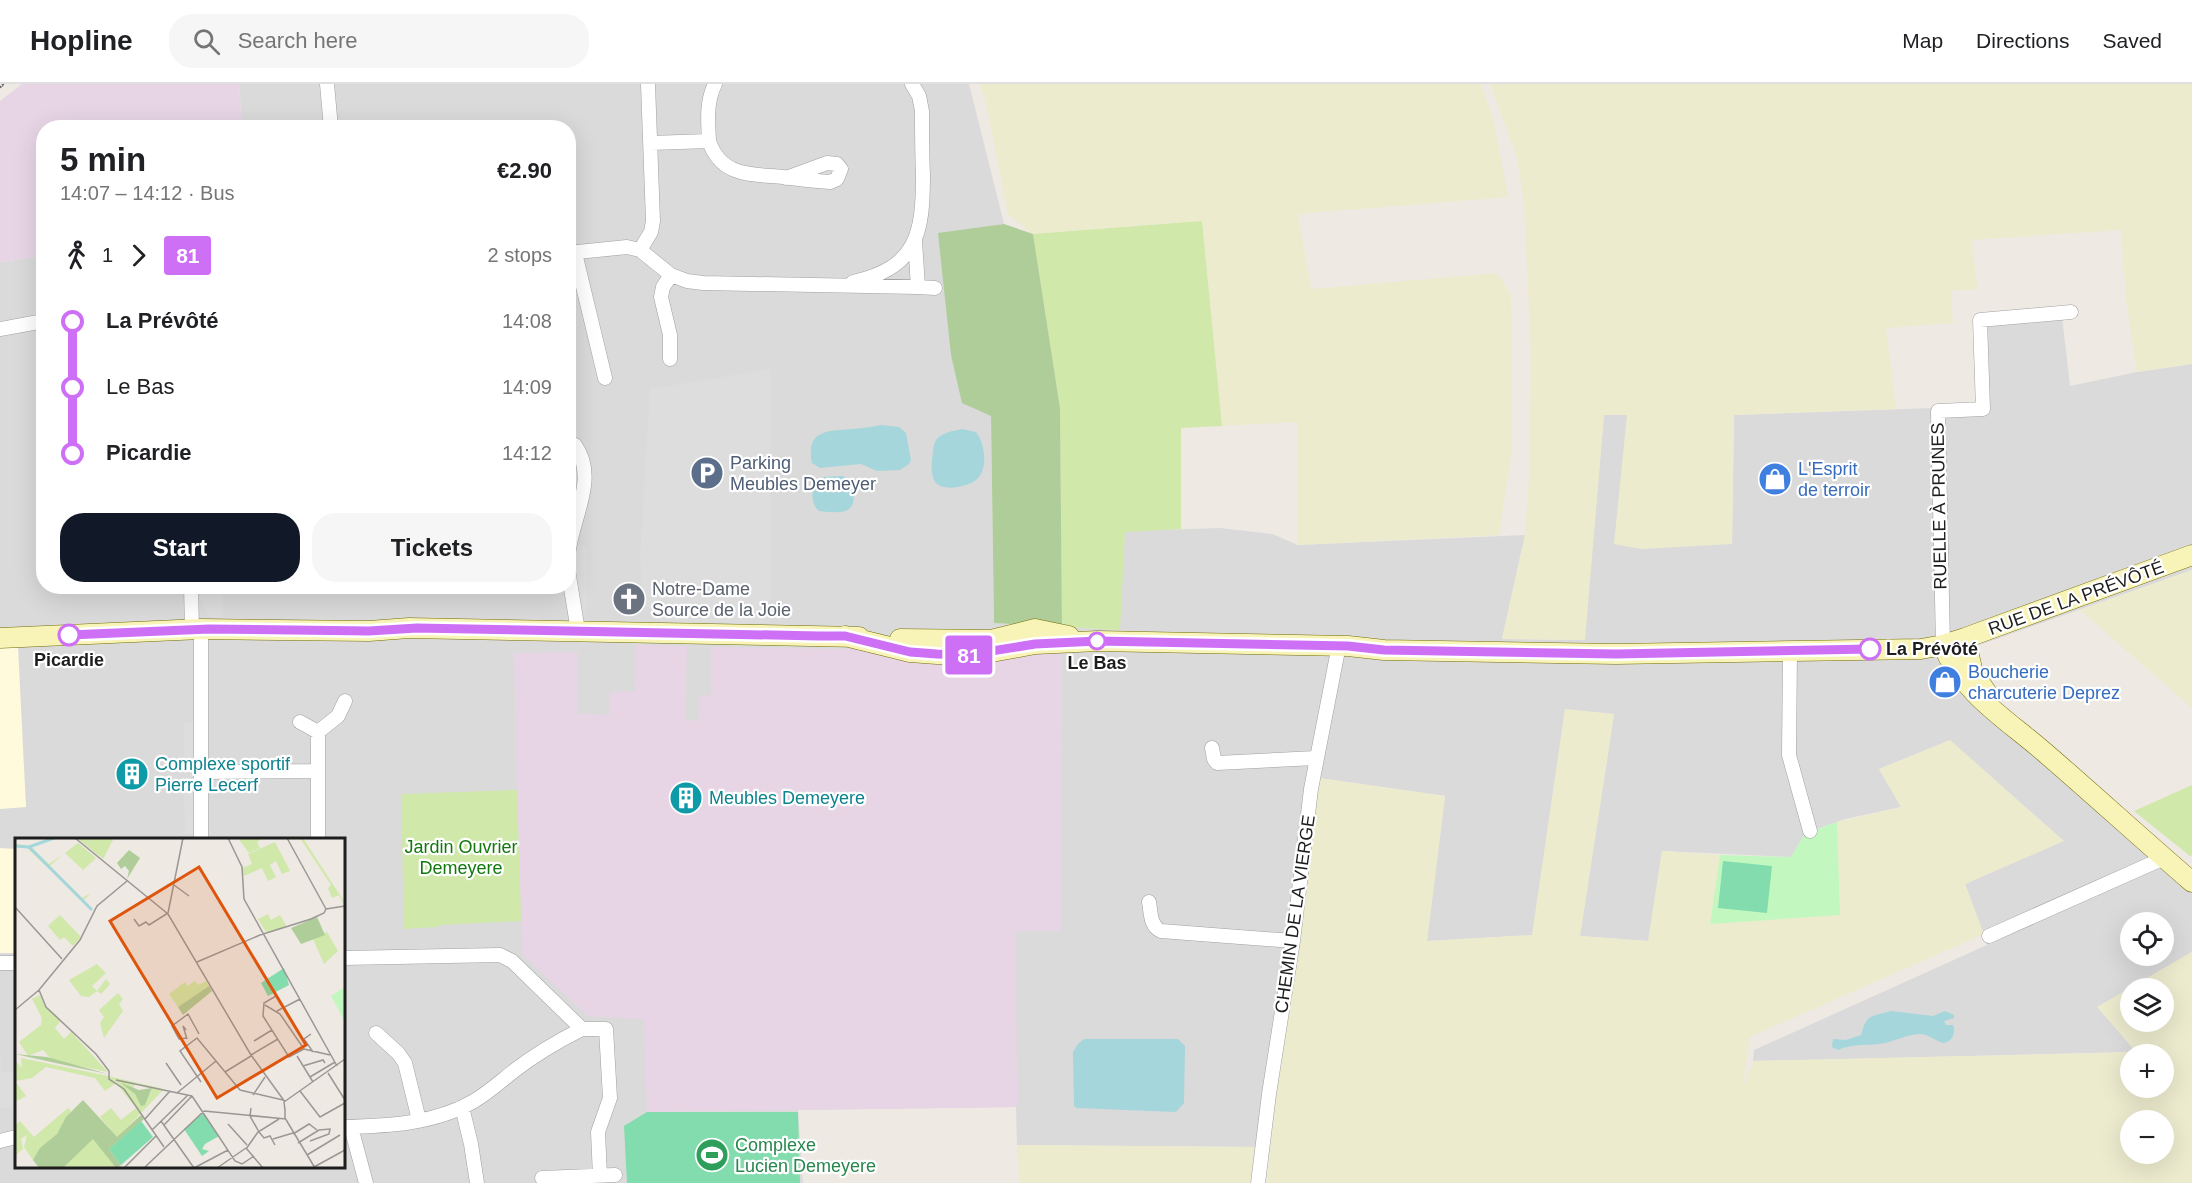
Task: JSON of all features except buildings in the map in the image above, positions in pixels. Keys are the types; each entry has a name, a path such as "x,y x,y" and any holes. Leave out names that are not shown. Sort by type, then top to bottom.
{"street":[{"path":"327,84 329,120"},
{"path":"640,250 651,232 653,221 648,84"},
{"path":"715,84 709,100 709,141 720,159 736,172 786,178"},
{"path":"837,285 888,271 906,256 915,241 923,205 922,111 919,96 912,84"},
{"path":"651,143 709,141"},
{"path":"915,241 918,287"},
{"path":"576,253 627,247 640,250 671,275 687,281 703,283 934,288"},
{"path":"576,268 605,378"},
{"path":"670,359 670,335 661,297 663,287 671,275"},
{"name":"RUELLE À PRUNES","path":"1943,645 1938,411 1983,409 1980,320 2071,312"},
{"path":"0,329 36,322"},
{"path":"576,447 583,458 585,478 576,513"},
{"name":"RUE DE LA PRÉVÔTÉ","path":"0,638 197,629 369,631 417,628 989,640 1029,629 1042,629 1098,641 1339,645 1374,650 1616,654 1921,649 1965,638 2192,555"},
{"path":"192,594 197,629 201,838"},
{"path":"572,594 578,631"},
{"path":"1965,638 1977,681 2042,750"},
{"name":"CHEMIN DE LA VIERGE","path":"1258,1183 1293,941 1316,758 1339,645"},
{"path":"1943,645 1949,661 1965,684 1987,705 2042,750 2192,882"},
{"path":"1790,651 1789,755 1810,831"},
{"path":"318,838 318,732 338,716 345,701"},
{"path":"300,722 318,732"},
{"path":"1212,748 1217,764 1316,758"},
{"path":"200,772 317,771"},
{"path":"1989,936 2164,858"},
{"path":"1149,902 1152,923 1161,931 1293,941"},
{"path":"345,958 494,954 505,956 582,1029"},
{"path":"366,1183 347,1127 388,1125 419,1120 462,1107 488,1091 547,1047 582,1029 606,1029 610,1098 598,1132 600,1176"},
{"path":"376,1033 398,1053 405,1064 419,1120"},
{"path":"462,1107 477,1183"},
{"path":"0,1141 15,1137"},
{"path":"542,1178 615,1175"}],"shaded area":[{"path":"22,84 239,84 242,120 36,120 36,257 0,262 0,101"},
{"path":"239,84 969,84 1004,224 938,234 991,416 994,623 1119,630 1125,531 1220,528 1272,534 1298,545 1525,535 1502,639 1584,640 1604,415 1627,415 1732,544 1734,415 1988,406 1984,325 2062,317 2070,386 2137,372 2192,364 2192,570 1943,658 2192,893 2192,952 2174,963 2174,912 2120,912 2120,966 2168,966 2148,978 2120,978 2120,994 2098,1007 2130,1044 2120,1044 2120,1052 1753,1061 1754,1050 1987,945 1965,884 2063,841 1949,741 1879,769 1901,807 1845,819 1806,833 1791,857 1662,851 1649,941 1580,936 1614,714 1565,710 1533,935 1427,941 1445,796 1319,778 1257,1147 1017,1145 1016,1107 798,1110 803,1183 0,1183 0,262 36,257 36,594 576,594 576,120 242,120"},
{"path":"980,84 1481,84 1494,121 1508,197 1298,214 1311,289 1497,273 1511,294 1512,450 1499,535 1298,545 1297,422 1222,426 1202,221 1033,234 1008,215 986,103"},
{"path":"1490,84 2192,84 2192,364 2137,372 2126,300 2121,230 1971,240 1978,289 1951,291 1953,323 1886,328 1896,409 1734,415 1732,544 1641,549 1614,544 1627,415 1604,415 1585,640 1502,639 1525,535 1529,477 1531,356 1524,203 1517,157"},
{"name":"Parking Meubles Demeyer","path":"770,369 770,623 660,621 655,612 643,603 640,557 650,389"},
{"path":"576,546 587,546 587,606 585,606 586,614 580,614 575,594"},
{"path":"2192,570 2192,708 2080,610"},
{"path":"200,594 223,594 222,617 210,617 206,613"},
{"path":"636,645 687,646 685,720 699,721 700,695 711,695 711,647 1062,652 1061,931 1016,931 1017,1107 647,1112 644,1019 588,1016 523,955 517,790 514,653 578,652 577,714 609,715 610,692 635,691"},
{"path":"18,647 26,807 0,809 0,648"},
{"path":"1565,709 1614,714 1580,936 1648,941 1662,851 1720,855 1710,923 1839,915 1837,822 1901,807 1879,769 1950,740 2064,841 1965,884 1984,934 1750,1037 1743,1087 1753,1061 2120,1052 2120,1098 2174,1098 2174,1044 2129,1044 2097,1007 2120,994 2120,1032 2174,1032 2174,978 2147,978 2168,966 2174,966 2174,962 2192,952 2192,1183 1267,1183 1273,1118 1319,778 1445,796 1427,941 1532,935"},
{"path":"184,722 195,722 195,761 184,762"},
{"path":"184,784 195,784 196,834 185,834"},
{"path":"0,848 15,849 15,953 0,953"},
{"path":"0,1021 1,1072 15,1072 15,1107 0,1108"},
{"path":"1017,1145 1257,1147 1252,1183 1020,1183"}],"green space":[{"path":"1202,221 1222,426 1181,428 1181,529 1125,532 1120,630 1062,627 1060,408 1033,234"},
{"path":"1004,224 1033,234 1060,408 1062,627 994,623 991,416 962,403 951,355 938,233"},
{"path":"2192,785 2192,855 2190,856 2134,811"},
{"name":"Jardin Ouvrier Demeyere","path":"517,790 521,921 404,929 401,794"},
{"path":"1837,822 1840,915 1710,924 1720,855 1791,857 1805,833"},
{"path":"1723,861 1772,866 1767,913 1718,908"},
{"name":"Complexe Lucien Demeyere","path":"647,1112 798,1112 800,1183 627,1183 624,1126"}],"water":[{"path":"881,425 899,427 906,433 911,460 900,470 877,471 861,464 820,468 812,463 812,444 821,434 835,430"},
{"path":"962,429 976,432 979,437 984,456 983,470 976,480 966,485 948,488 937,484 934,480 932,462 934,446 938,437"},
{"path":"842,476 852,486 854,497 852,506 843,512 819,511 812,498 815,482 824,477"},
{"path":"1891,1011 1933,1016 1945,1011 1954,1015 1954,1018 1944,1021 1946,1025 1953,1025 1954,1034 1949,1041 1943,1043 1917,1034 1885,1043 1850,1046 1838,1050 1832,1047 1833,1039 1846,1040 1861,1035 1868,1019 1874,1015"},
{"path":"1084,1039 1178,1039 1185,1046 1184,1103 1176,1112 1077,1108 1074,1106 1073,1052"}],"bus line":[{"name":"81","path":"69,635 209,629 369,631 417,628 845,636 910,652 967,655 1035,644 1098,641 1354,646 1369,650 1616,654 1870,649"}],"place":[{"name":"Parking Meubles Demeyer","path":"707,473"},
{"name":"L'Esprit de terroir","path":"1775,479"},
{"name":"Notre-Dame Source de la Joie","path":"629,599"},
{"name":"Picardie","path":"69,635"},
{"name":"Le Bas","path":"1097,641"},
{"name":"La Prévôté","path":"1870,649"},
{"name":"Boucherie charcuterie Deprez","path":"1945,682"},
{"name":"Complexe sportif Pierre Lecerf","path":"132,774"},
{"name":"Meubles Demeyere","path":"686,798"},
{"name":"Complexe Lucien Demeyere","path":"712,1155"}]}
